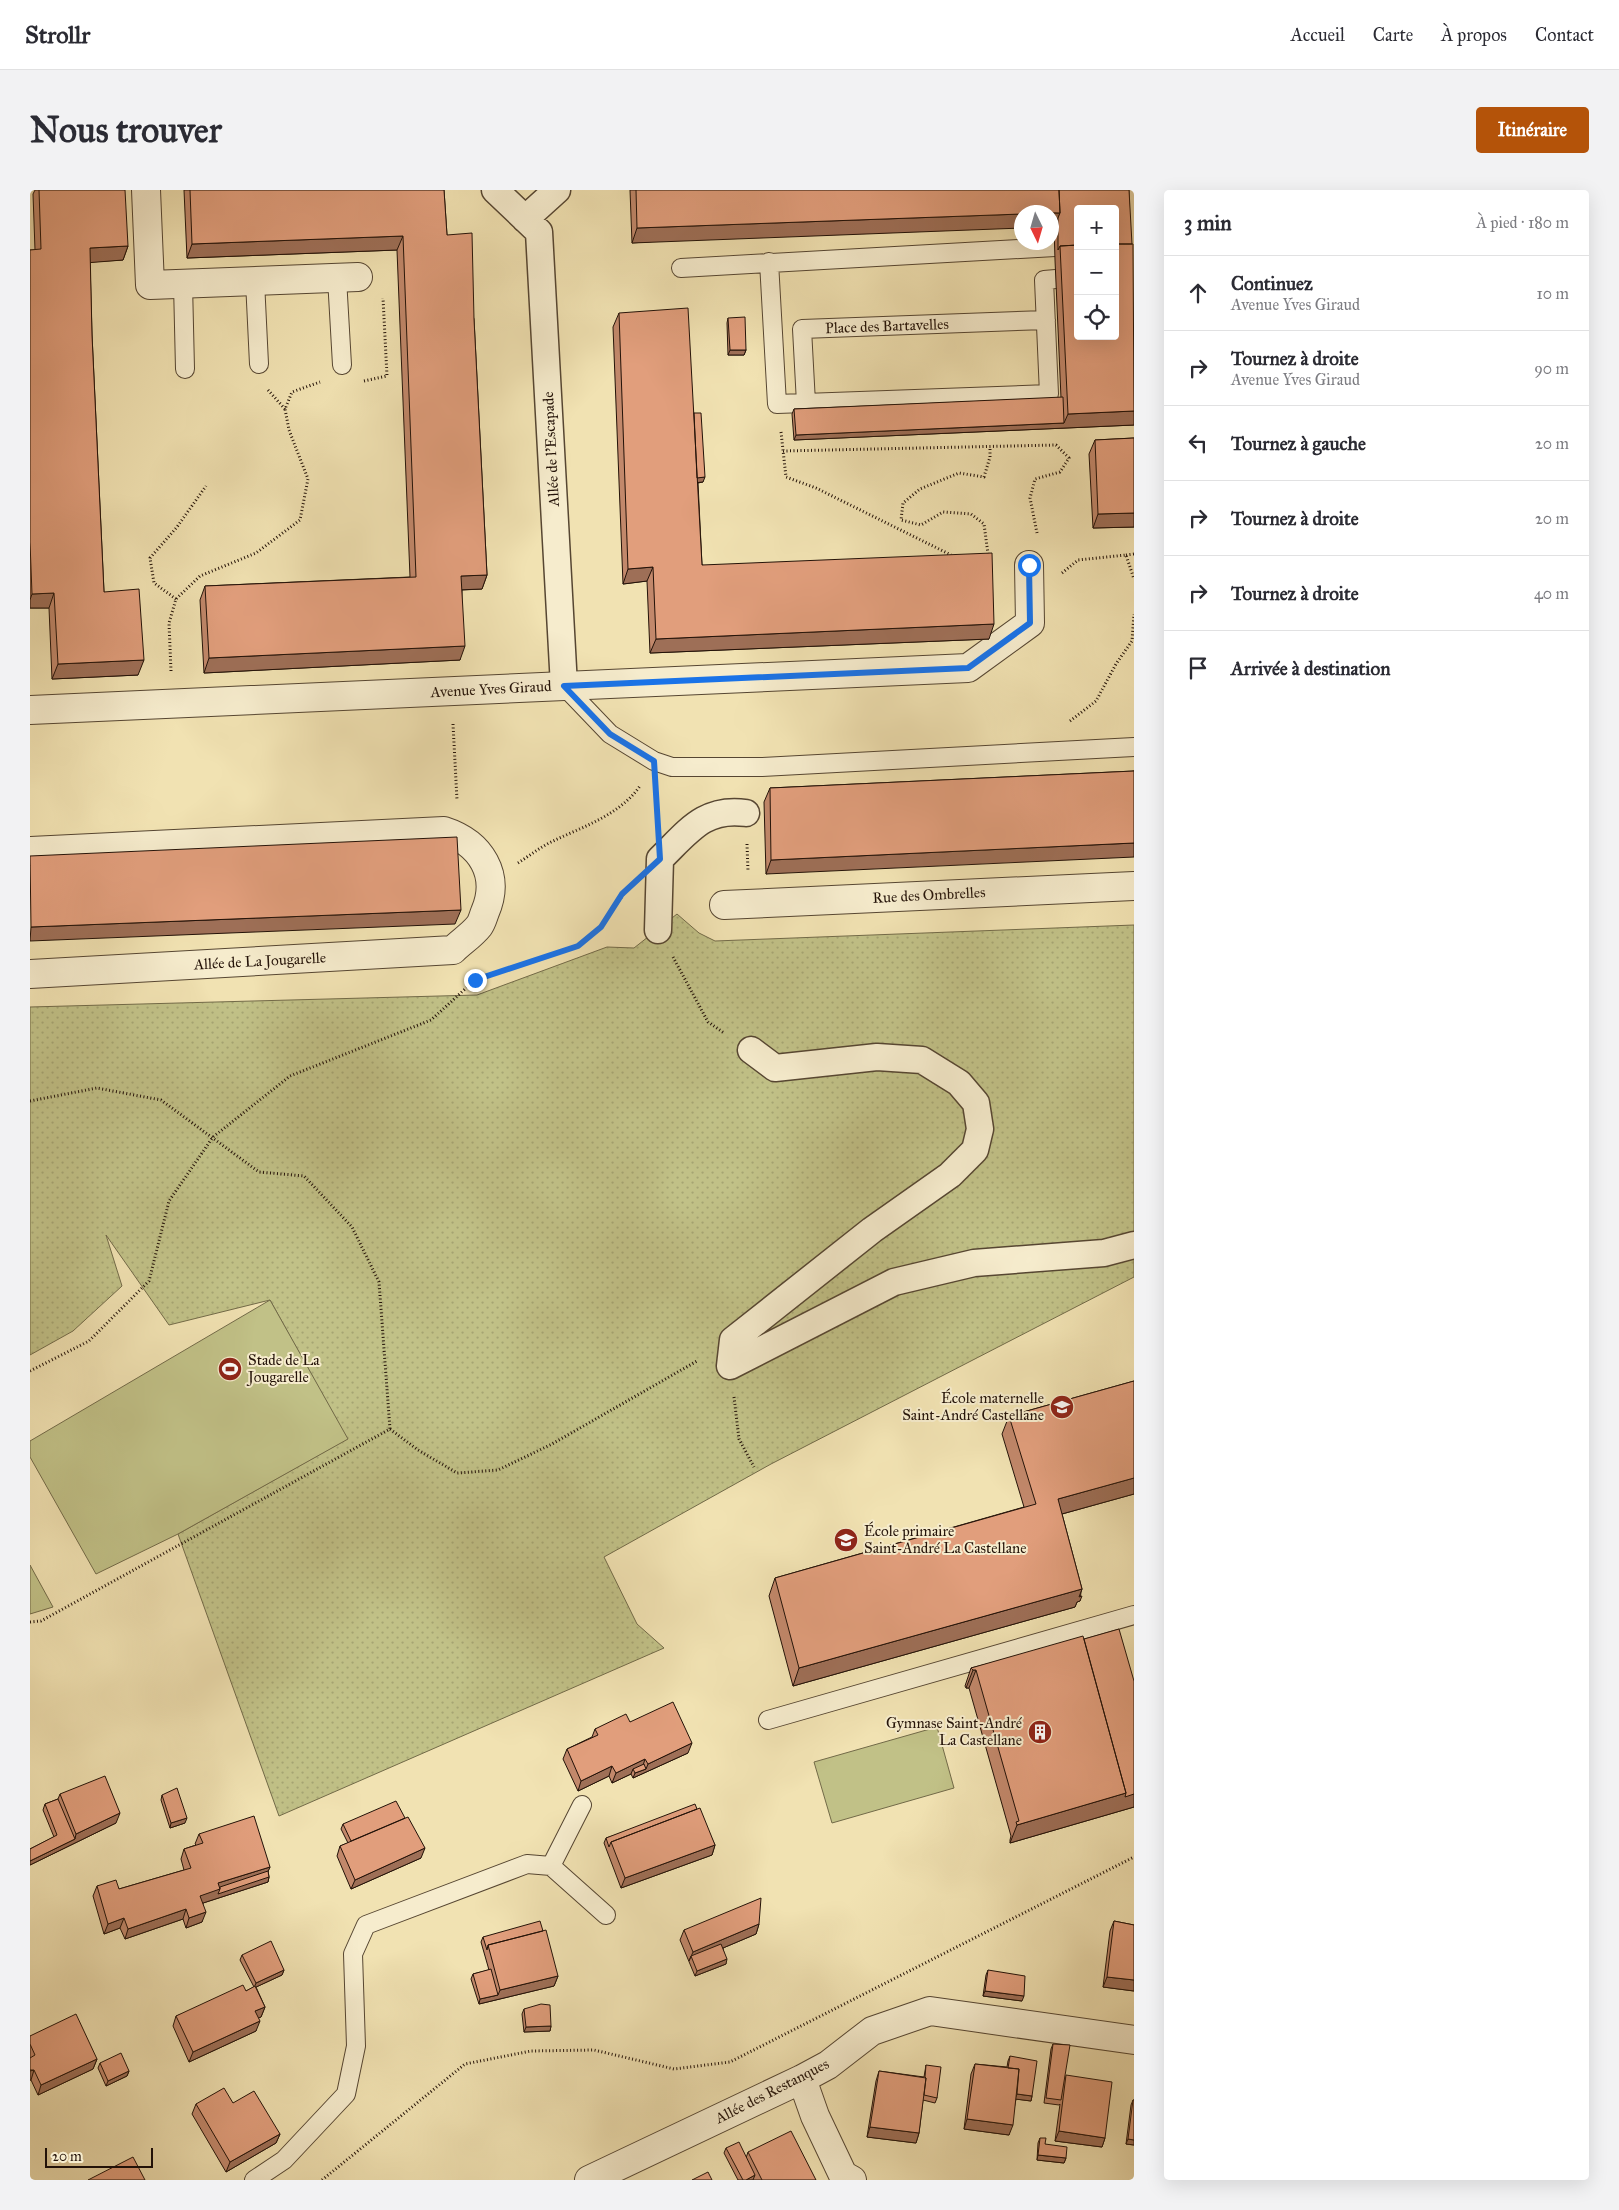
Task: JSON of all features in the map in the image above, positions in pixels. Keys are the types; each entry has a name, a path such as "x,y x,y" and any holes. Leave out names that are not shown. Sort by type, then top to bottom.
{"street":[{"path":"146,190 150,285 348,277"},
{"name":"Allée de l'Escapade","path":"495,190 539,232 564,686"},
{"path":"525,220 556,190"},
{"name":"Avenue Yves Giraud","path":"30,710 968,668 1030,623 1029,565"},
{"path":"658,930 660,859 700,820 728,810 746,813"},
{"path":"30,851 444,831 459,836 479,853 491,877 491,883"},
{"name":"Allée de La Jougarelle","path":"30,974 453,950 480,925 490,900 491,883"},
{"name":"Rue des Ombrelles","path":"724,904 1134,886"},
{"path":"730,1366 733,1340 872,1230 950,1175 974,1150 980,1129 976,1103 960,1083 922,1060 878,1057 776,1068 751,1050"},
{"path":"730,1366 894,1282 974,1263 1104,1253 1134,1246"},
{"name":"Allée des Restanques","path":"588,2180 802,2079 828,2065 872,2031 930,2011 1134,2040"},
{"path":"802,2079 815,2116 843,2176 852,2180"}],"lane":[{"path":"680,268 1014,249"},
{"path":"769,262 777,404 1049,394 1044,280 1056,279"},
{"path":"342,365 348,277"},
{"path":"255,281 259,364"},
{"path":"183,284 185,369"},
{"name":"Place des Bartavelles","path":"806,403 802,329 1046,320"},
{"path":"564,686 610,734 654,761 672,767 762,767 1134,747"},
{"path":"768,1720 1134,1615"},
{"path":"551,1866 582,1805"},
{"path":"254,2180 284,2160 346,2094 356,2046 353,1954 366,1925 527,1864 551,1866 606,1915"}],"path":[{"path":"348,277 382,277 387,376 360,381"},
{"path":"173,704 169,624 176,599 200,576 256,553 300,520 308,479 289,430 285,409 292,392 316,382 324,382"},
{"path":"777,404 786,477 816,488 954,557"},
{"path":"783,451 1056,445 1069,458 1060,472 1036,479 1030,498 1040,549 1029,565 993,554 980,555"},
{"path":"988,554 984,524 972,514 943,512 921,525 902,520 903,503 920,489 959,473 984,476 990,457 990,446"},
{"path":"176,599 154,583 150,558 177,527 206,486"},
{"path":"1030,600 1078,560 1134,554"},
{"path":"1126,555 1134,579"},
{"path":"1030,753 1096,701 1116,664 1133,642 1134,614"},
{"path":"451,691 459,836"},
{"path":"30,1371 89,1341 149,1281 170,1201 213,1137 290,1076 431,1020 475,980 578,946 601,927 622,894 660,859 654,761"},
{"path":"491,883 548,844 592,823 631,799 654,761"},
{"path":"658,930 708,1022 751,1050"},
{"path":"30,1101 97,1088 161,1100 259,1172 304,1176 352,1226 379,1282 390,1428 418,1450 457,1473 498,1470 552,1444 733,1340"},
{"path":"730,1366 739,1440 754,1467"},
{"path":"30,1622 41,1621 390,1428"},
{"path":"322,2180 465,2064 531,2052 594,2050 674,2069 730,2062 1134,1857"}],"green space":[{"path":"677,914 699,933 715,941 1134,925 1134,1277 771,1464 604,1557 637,1624 664,1648 279,1816 178,1534 347,1439 270,1300 169,1325 106,1235 122,1286 73,1331 30,1355 30,1007 477,995 607,947 634,948"},
{"name":"Stade de La Jougarelle","path":"270,1300 348,1439 178,1534 96,1574 30,1457 30,1441"},
{"path":"30,1565 53,1607 30,1614"},
{"path":"937,1727 954,1788 832,1823 814,1762"}],"building":[{"path":"39,190 125,190 128,246 90,248 92,335 104,592 139,589 144,660 58,664 54,593 32,594 30,542 30,250 41,249"},
{"path":"190,190 444,190 447,235 472,233 474,319 487,575 461,576 465,646 209,658 205,586 416,577 403,236 192,244"},
{"path":"636,190 1059,190 1060,213 1059,205 1014,205 1014,214 637,228"},
{"path":"1059,190 1129,190 1132,244 1119,244 1119,205 1074,205 1074,245 1060,246 1059,248"},
{"path":"1119,244 1133,244 1134,411 1068,414 1060,246 1074,245 1074,340 1119,340"},
{"path":"688,308 702,565 992,553 994,624 656,639 653,567 628,569 619,313"},
{"path":"745,317 746,350 730,350 728,318"},
{"path":"1063,397 1064,423 796,435 794,409"},
{"path":"694,413 701,413 705,477 697,478"},
{"path":"1134,438 1134,513 1098,514 1095,440"},
{"path":"1134,771 1134,843 771,860 770,788"},
{"path":"457,837 461,910 31,927 30,856"},
{"path":"1134,1381 1134,1478 1058,1499 1082,1589 799,1668 775,1578 1036,1504 1009,1416"},
{"path":"1119,1629 1134,1681 1134,1794 1125,1797 1126,1793 1084,1639"},
{"name":"Gymnase Saint-André La Castellane","path":"1083,1636 1126,1793 1017,1825 1016,1822 1019,1821 976,1670 971,1668"},
{"path":"673,1702 692,1743 648,1764 645,1759 616,1773 612,1766 581,1781 567,1749 598,1735 595,1729 626,1714 630,1722"},
{"path":"644,1764 646,1769 635,1773 633,1769"},
{"path":"105,1776 120,1813 76,1834 60,1794"},
{"path":"177,1788 187,1818 171,1823 162,1795"},
{"path":"58,1799 75,1839 30,1861 30,1849 57,1835 45,1804"},
{"path":"396,1801 405,1818 351,1841 343,1824"},
{"path":"695,1804 697,1809 611,1842 609,1847 606,1838"},
{"path":"700,1808 715,1845 625,1878 611,1842"},
{"path":"254,1816 270,1867 218,1883 220,1889 200,1896 206,1912 189,1918 186,1909 128,1929 124,1918 108,1924 97,1886 116,1880 119,1889 191,1868 184,1849 203,1843 199,1834"},
{"path":"408,1817 425,1848 355,1880 340,1846"},
{"path":"268,1871 269,1877 218,1894 220,1887"},
{"path":"761,1898 759,1924 693,1952 684,1930"},
{"path":"540,1921 543,1931 488,1945 487,1950 483,1937"},
{"path":"1114,1921 1134,1925 1134,1980 1107,1977"},
{"path":"546,1930 558,1976 500,1990 488,1945"},
{"path":"271,1941 284,1970 256,1983 242,1955"},
{"path":"721,1944 727,1959 697,1971 691,1956"},
{"path":"491,1969 498,1995 480,1999 473,1974"},
{"path":"988,1970 1025,1976 1024,1996 985,1991"},
{"path":"243,1985 246,1991 255,1986 265,2007 255,2011 260,2021 193,2052 176,2016"},
{"path":"541,2004 550,2005 551,2026 526,2027 524,2009"},
{"path":"76,2014 97,2059 41,2085 34,2070 30,2070 30,2058 35,2055 30,2044 30,2036"},
{"path":"1053,2044 1070,2045 1061,2100 1046,2098"},
{"path":"121,2053 129,2071 108,2081 100,2063"},
{"path":"1010,2056 1037,2061 1032,2096 1017,2094 1019,2069 1008,2068"},
{"path":"975,2064 1019,2069 1013,2125 967,2119"},
{"path":"926,2065 941,2067 937,2098 924,2095"},
{"path":"879,2071 926,2078 919,2133 870,2127"},
{"path":"1066,2075 1112,2082 1105,2138 1059,2131"},
{"path":"224,2088 233,2103 254,2091 280,2134 230,2162 196,2104"},
{"path":"1134,2100 1134,2140 1128,2139"},
{"path":"791,2131 816,2180 762,2180 748,2152"},
{"path":"1040,2138 1046,2138 1045,2144 1067,2147 1066,2158 1038,2155"},
{"path":"739,2142 755,2175 746,2180 743,2180 726,2148"},
{"path":"133,2157 145,2180 88,2180"},
{"path":"708,2172 712,2180 692,2180"}],"place":[{"name":"Stade de La Jougarelle","path":"230,1369"},
{"name":"École maternelle Saint-André Castellane","path":"1062,1407"},
{"name":"École primaire Saint-André La Castellane","path":"846,1540"},
{"name":"Gymnase Saint-André La Castellane","path":"1040,1732"}],"route":[{"path":"475,980 578,946 601,927 622,894 660,859 654,761 610,734 564,686 968,668 1030,623 1029,565"}]}
